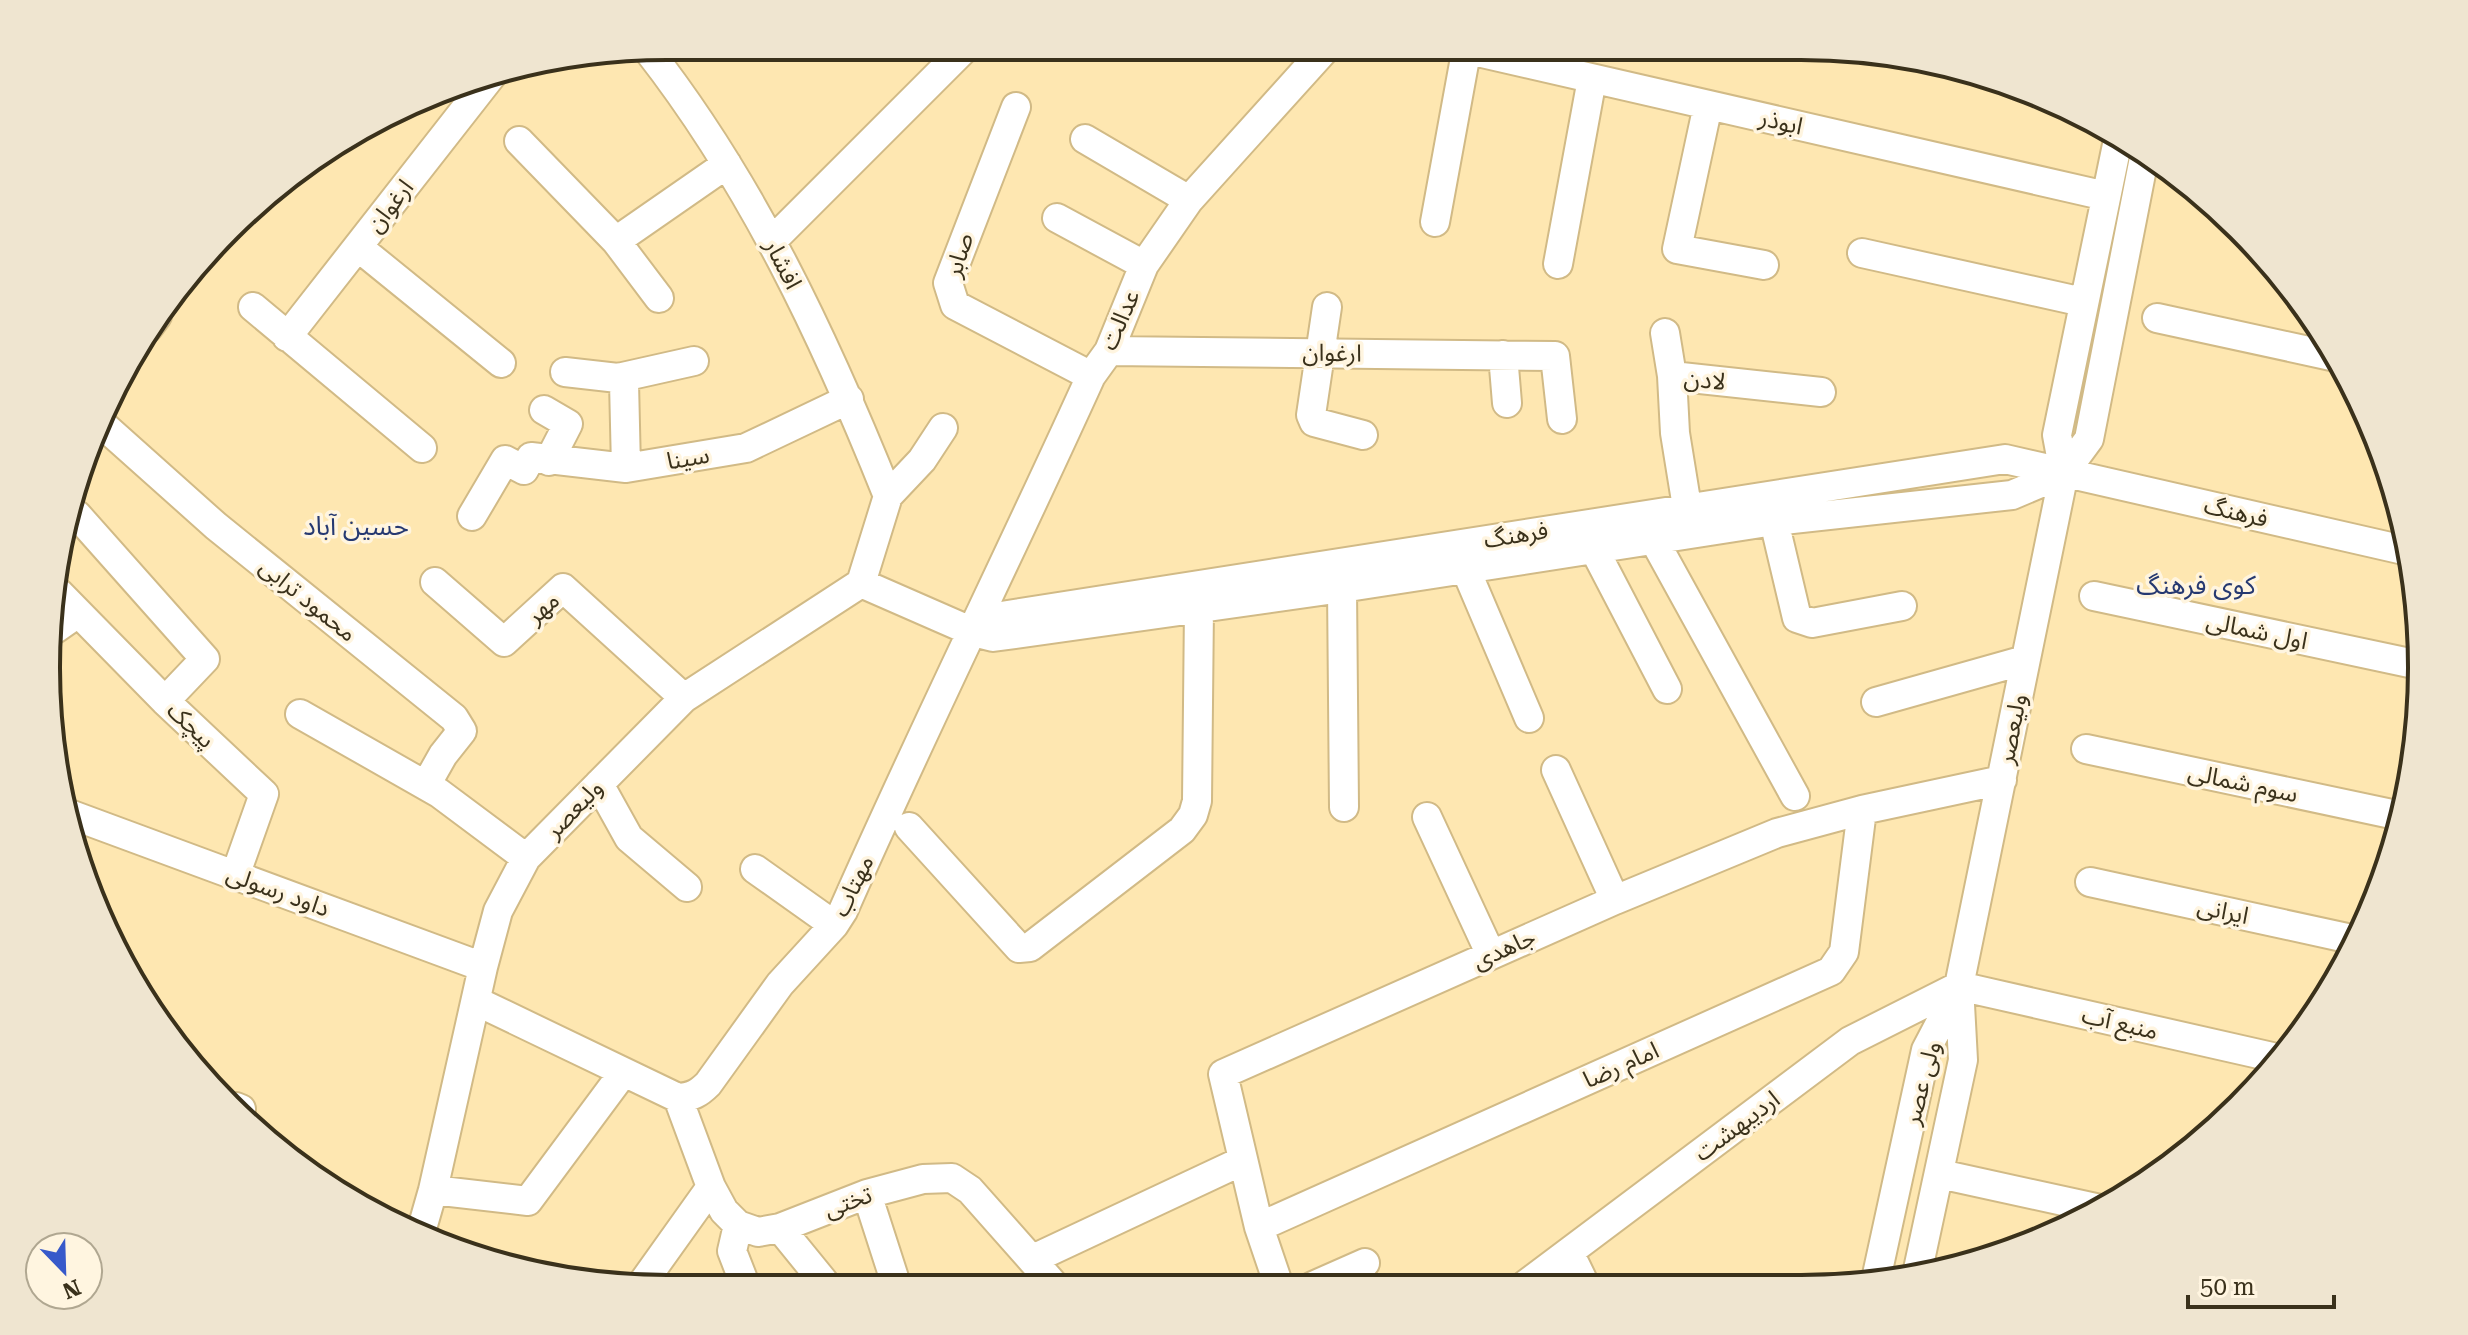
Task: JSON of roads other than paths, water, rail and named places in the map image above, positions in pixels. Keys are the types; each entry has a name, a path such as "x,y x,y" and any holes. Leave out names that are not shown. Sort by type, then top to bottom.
{"street":[{"name":"افشار","path":"656,60 727,164 772,241 849,399 888,496"},
{"path":"772,241 953,60"},
{"name":"عدالت","path":"973,632 1091,376 1109,351 1144,265 1189,200 1315,60"},
{"path":"1435,222 1461,60"},
{"name":"ابوذر","path":"1513,60 2106,196"},
{"path":"1558,264 1592,79"},
{"name":"ارغوان","path":"287,337 481,89"},
{"path":"1708,105 1677,249 1764,265"},
{"name":"صابر","path":"1016,107 948,283 949,293 955,305 1091,376"},
{"path":"1085,139 1189,200"},
{"path":"519,141 616,241 659,298"},
{"name":"ولیعصر","path":"1959,986 2064,473 2057,435 2116,148"},
{"path":"616,241 727,164"},
{"name":"ولیعصر","path":"2064,473 2089,439 2143,165"},
{"path":"1057,218 1144,265"},
{"path":"358,247 501,363"},
{"path":"1862,253 2083,302"},
{"path":"253,307 422,448"},
{"path":"1327,307 1311,408 1314,422 1363,435"},
{"path":"2157,318 2321,354"},
{"path":"1665,333 1672,376"},
{"name":"ارغوان","path":"1109,351 1555,356 1562,419"},
{"path":"1503,355 1507,403"},
{"path":"565,372 618,378 694,361"},
{"name":"لادن","path":"1687,507 1675,433 1672,376 1821,392"},
{"path":"618,378 624,382 625,388 626,468"},
{"name":"سینا","path":"472,516 505,460 537,465 626,468 746,448 849,399"},
{"path":"537,465 568,424 544,410"},
{"path":"861,583 888,496 922,460 943,428"},
{"name":"محمود ترابی","path":"108,430 216,526 454,718 462,731 443,755 426,785"},
{"name":"فرهنگ","path":"973,632 995,617 2005,459 2396,548"},
{"name":"فرهنگ","path":"861,583 973,632 993,637 1466,570 1774,521 2012,495 2064,473"},
{"path":"79,518 205,659 165,701"},
{"path":"1774,521 1797,618 1812,623 1902,606"},
{"path":"1654,540 1795,796"},
{"path":"1594,549 1667,689"},
{"path":"1466,570 1529,718"},
{"name":"مهر","path":"435,582 504,642 563,588 684,698"},
{"name":"ولیعصر","path":"423,1224 498,911 526,858 684,698 861,583"},
{"path":"1342,588 1344,807"},
{"name":"اول شمالی","path":"2094,596 2408,663"},
{"path":"909,827 1019,948 1030,947 1182,830 1193,815 1197,801 1199,607"},
{"name":"پیچک","path":"64,612 264,794 235,876"},
{"name":"مهتاب","path":"678,1098 699,1093 708,1084 780,984 843,911 892,800 973,632"},
{"path":"1876,702 2025,660"},
{"path":"300,714 426,785 526,858"},
{"name":"سوم شمالی","path":"2086,749 2390,814"},
{"path":"1556,770 1615,900"},
{"name":"جاهدی","path":"1275,1275 1259,1227 1223,1074 1615,900 1777,833 1862,810 2002,780"},
{"path":"599,784 629,838 687,887"},
{"name":"امام رضا","path":"1259,1227 1831,971 1844,952 1862,810"},
{"path":"1427,817 1491,955"},
{"name":"داود رسولی","path":"79,818 483,967"},
{"path":"755,869 834,925"},
{"name":"ایرانی","path":"2090,882 2344,937"},
{"name":"منبع آب","path":"1959,986 2267,1056"},
{"name":"ولی عصر","path":"1920,1263 1963,1060 1959,986"},
{"name":"ولی عصر","path":"1878,1270 1926,1050 1959,986"},
{"name":"اردیبهشت","path":"1538,1275 1850,1041 1959,986"},
{"path":"476,1001 678,1098 711,1187 724,1211 738,1225 732,1251 741,1275"},
{"path":"433,1190 528,1201 623,1073"},
{"path":"1033,1259 1242,1161"},
{"path":"1940,1174 2082,1205"},
{"name":"تختی","path":"738,1225 758,1232 780,1228 867,1194 923,1179 952,1178 970,1190 1046,1275"},
{"path":"649,1275 711,1187"},
{"path":"867,1194 893,1275"},
{"path":"780,1228 818,1275"},
{"path":"1569,1252 1580,1275"},
{"path":"1338,1275 1365,1263"}],"district":[{"name":"حسین آباد","path":"356,526"},
{"name":"کوی فرهنگ","path":"2196,585"}]}
